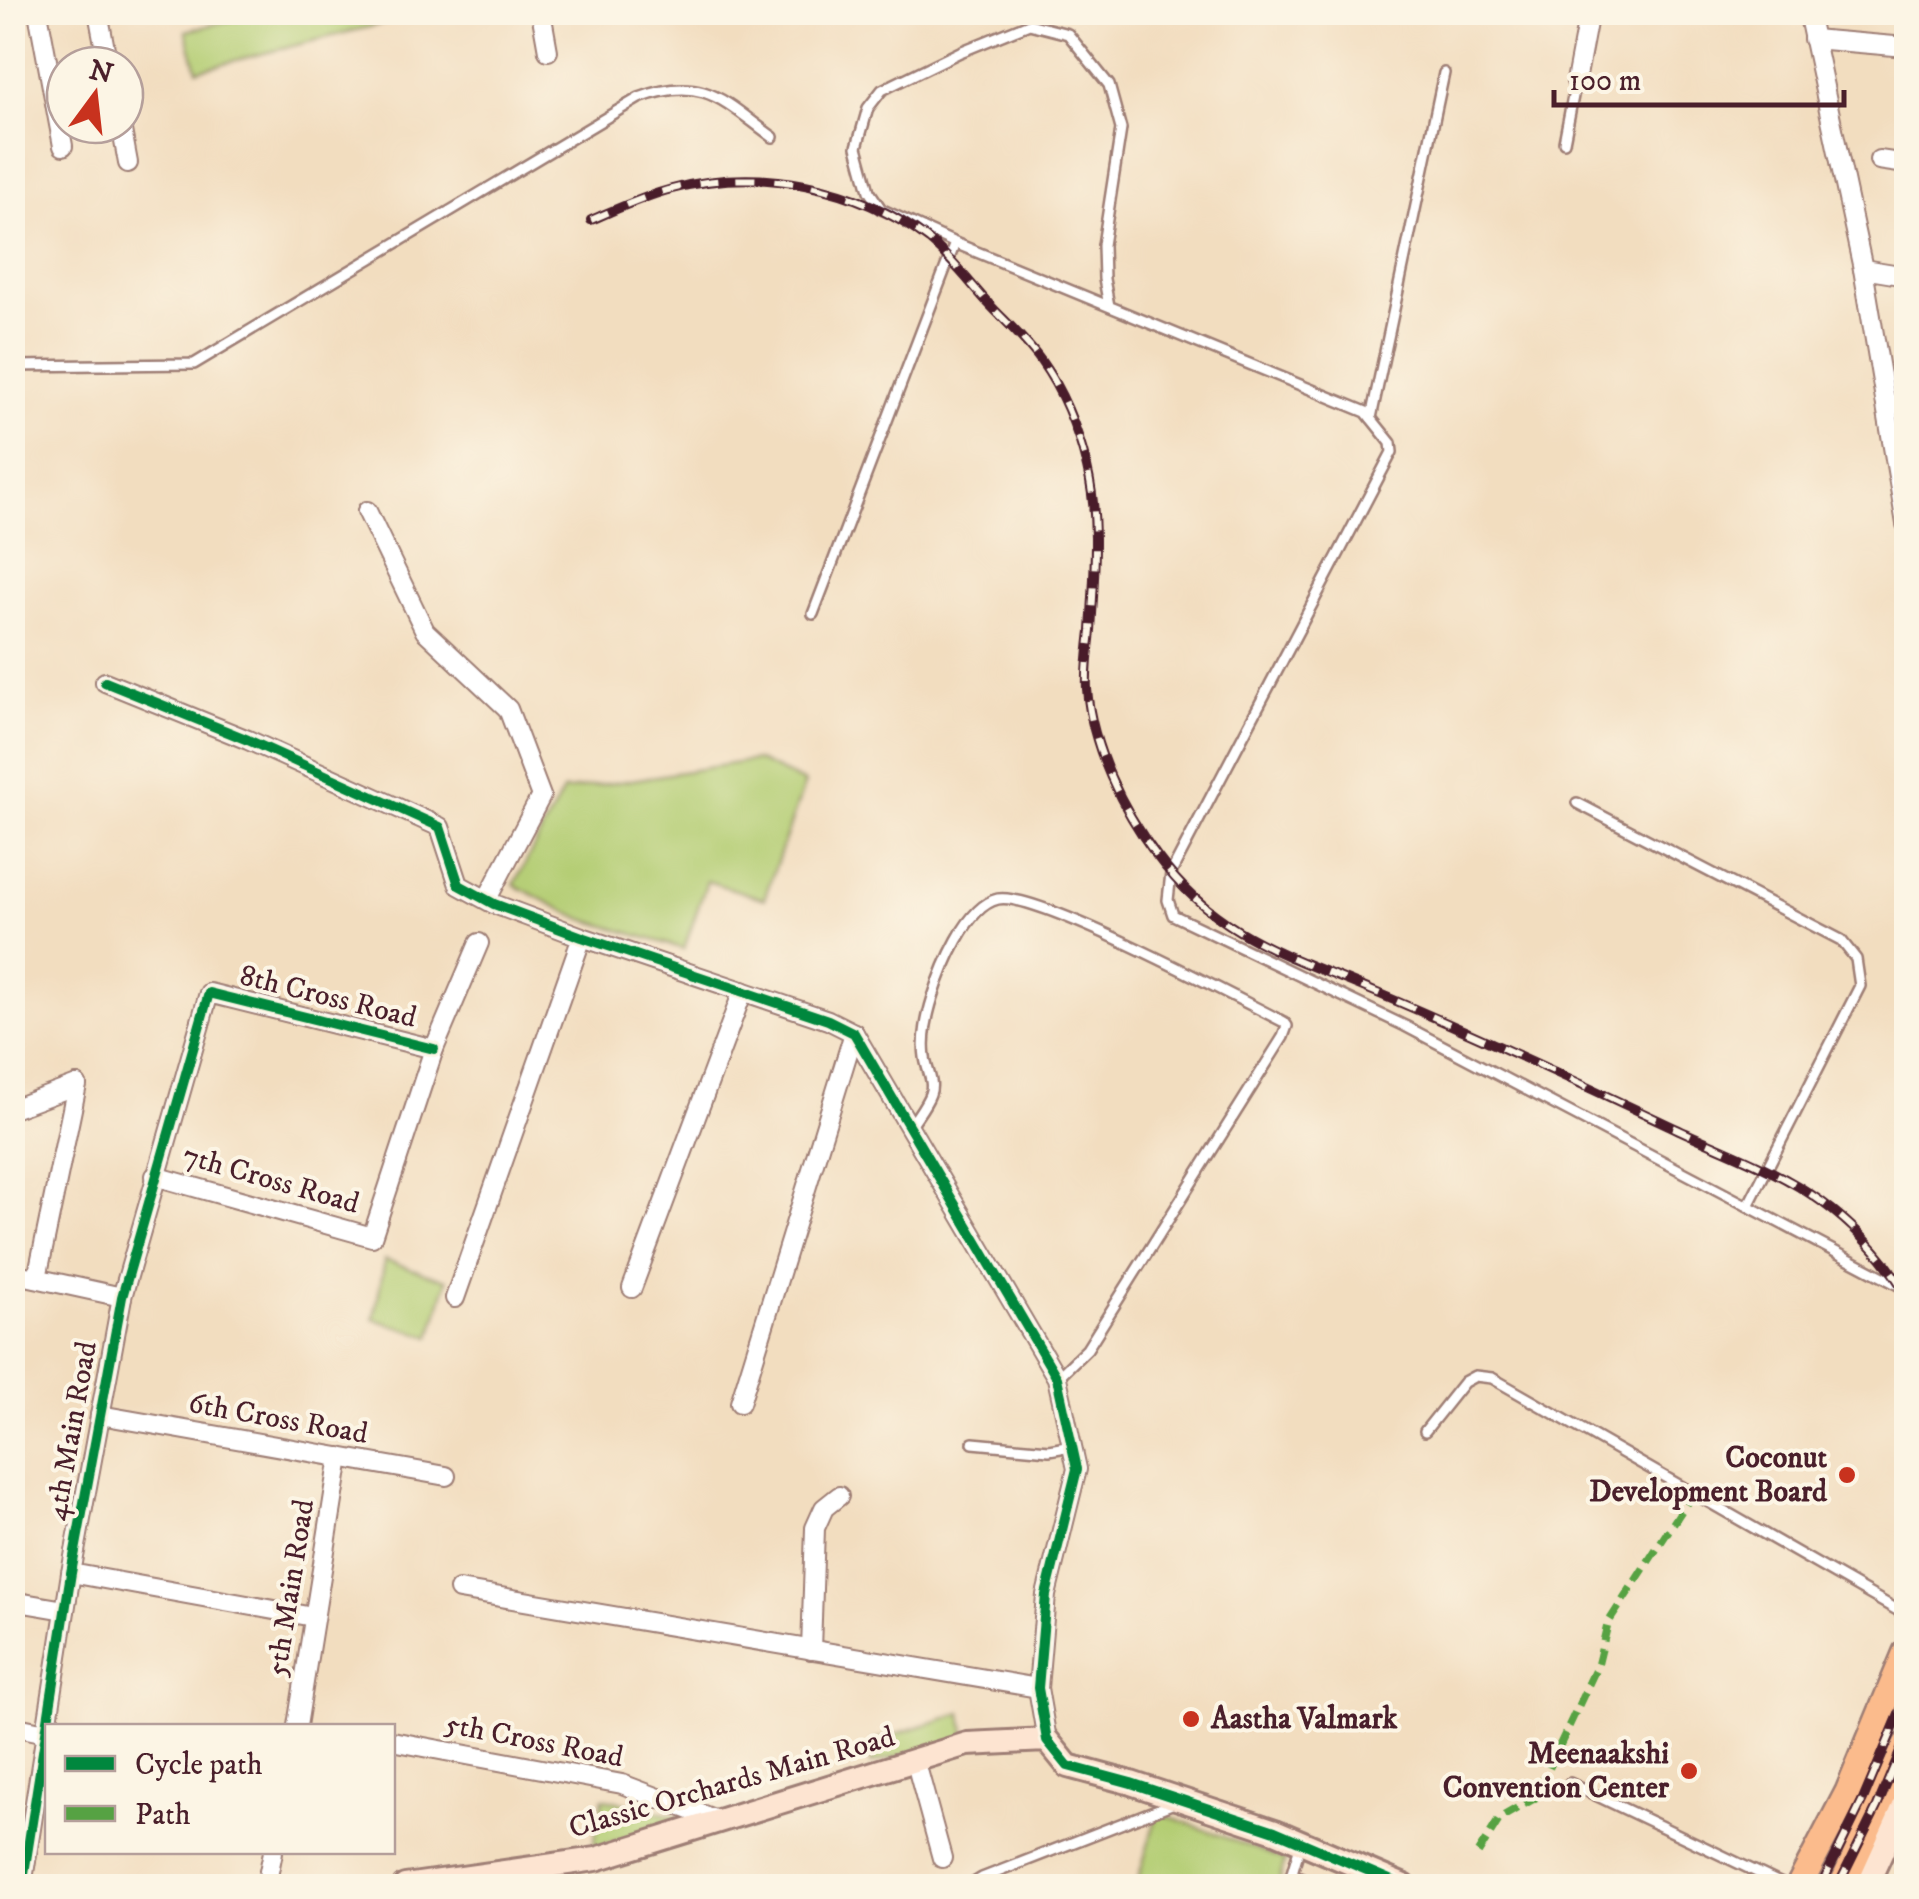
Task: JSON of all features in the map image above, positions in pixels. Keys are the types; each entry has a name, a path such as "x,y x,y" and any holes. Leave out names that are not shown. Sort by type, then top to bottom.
{"main road":[{"path":"1799,1886 1848,1792 1906,1652"},
{"path":"1842,1886 1898,1807 1906,1745"}],"street":[{"path":"38,12 63,146"},
{"path":"98,12 104,45"},
{"path":"541,12 548,51"},
{"path":"1576,81 1589,12"},
{"path":"1808,12 1863,270 1906,524"},
{"path":"1813,39 1906,47"},
{"path":"124,145 128,163"},
{"path":"1879,160 1906,164"},
{"path":"1863,270 1906,276"},
{"path":"1886,403 1906,406"},
{"path":"366,511 426,631 508,709 541,796 486,899"},
{"path":"105,682 248,740 440,827 459,885 486,899 582,937 828,1020 854,1033 1057,1378 1077,1469 1046,1595 1038,1688 1047,1740 1068,1766 1275,1831 1404,1886"},
{"path":"455,1298 582,937"},
{"path":"434,1049 478,943"},
{"path":"632,1288 743,991"},
{"name":"8th Cross Road","path":"209,993 434,1049"},
{"name":"4th Main Road","path":"47,1724 122,1296 209,993"},
{"path":"740,1402 854,1033"},
{"name":"7th Cross Road","path":"155,1176 372,1237 434,1049"},
{"path":"12,1109 77,1085 37,1278"},
{"path":"12,1273 122,1296"},
{"name":"6th Cross Road","path":"100,1415 446,1476"},
{"name":"5th Main Road","path":"302,1724 313,1617 340,1457"},
{"path":"811,1650 815,1528 824,1508 839,1496"},
{"path":"71,1574 313,1617"},
{"path":"459,1590 1038,1688"},
{"path":"12,1601 65,1610"},
{"path":"12,1726 45,1732"},
{"name":"4th Main Road","path":"22,1886 45,1738"},
{"name":"Classic Orchards Main Road","path":"405,1886 596,1859 967,1744 1047,1740"},
{"name":"5th Cross Road","path":"395,1743 622,1784 718,1821"},
{"name":"Classic Orchards Main Road","path":"513,1886 599,1873 1015,1743"},
{"path":"919,1774 942,1858"},
{"path":"1866,1886 1898,1807"},
{"path":"266,1886 272,1854"}],"lane":[{"path":"1109,306 1103,245 1121,129 1110,85 1068,34 1030,24 882,90 868,108 857,148 869,191 881,209 955,243 1366,412 1392,442 1392,452 1171,872 1168,900 1173,915 1406,1026 1906,1288"},
{"path":"1371,418 1444,73"},
{"path":"1564,142 1576,81"},
{"path":"12,366 194,364 638,98 678,89 713,93 772,137"},
{"path":"813,614 955,243"},
{"path":"1577,803 1842,940 1856,959 1860,986 1748,1206"},
{"path":"910,1127 930,1094 932,1084 924,1036 944,962 976,910 996,899 1050,910 1152,956 1288,1026 1087,1349 1057,1378"},
{"path":"1425,1430 1464,1382 1475,1376 1492,1378 1906,1616"},
{"path":"973,1443 1049,1450 1072,1446"},
{"path":"1570,1783 1786,1886"},
{"path":"969,1886 1181,1800"},
{"path":"1288,1886 1301,1842"},
{"path":"1292,1874 1322,1886"}],"green space":[{"path":"264,12 425,13 197,70 186,31"},
{"path":"756,760 805,783 764,899 707,881 684,949 579,918 514,885 563,791"},
{"path":"385,1260 447,1280 431,1337 374,1319"},
{"path":"962,1713 966,1739 871,1764 874,1741"},
{"path":"603,1798 688,1820 593,1848"},
{"path":"1158,1812 1285,1860 1278,1886 1136,1886"}],"railway":[{"path":"591,220 672,189 705,182 772,181 806,185 871,206 929,240 1035,353 1056,385 1074,425 1094,508 1087,682 1095,733 1132,818 1180,884 1229,925 1256,941 1489,1042 1788,1180 1847,1222 1889,1268 1906,1294"},
{"path":"1821,1886 1906,1698"},
{"path":"1838,1886 1906,1738"}],"marked path":[{"path":"1478,1853 1500,1818 1535,1798 1598,1664 1608,1623 1693,1493"}],"cycle path":[{"path":"105,682 248,740 440,827 459,885 494,904 828,1020 854,1033 1057,1378 1077,1469 1046,1595 1038,1688 1047,1740 1068,1766 1275,1831 1404,1886"},
{"path":"47,1724 122,1297 209,993 434,1049"},
{"path":"22,1886 45,1739"}],"place":[{"name":"Coconut Development Board","path":"1847,1475"},
{"name":"Aastha Valmark","path":"1191,1719"},
{"name":"Meenaakshi Convention Center","path":"1689,1771"}]}
